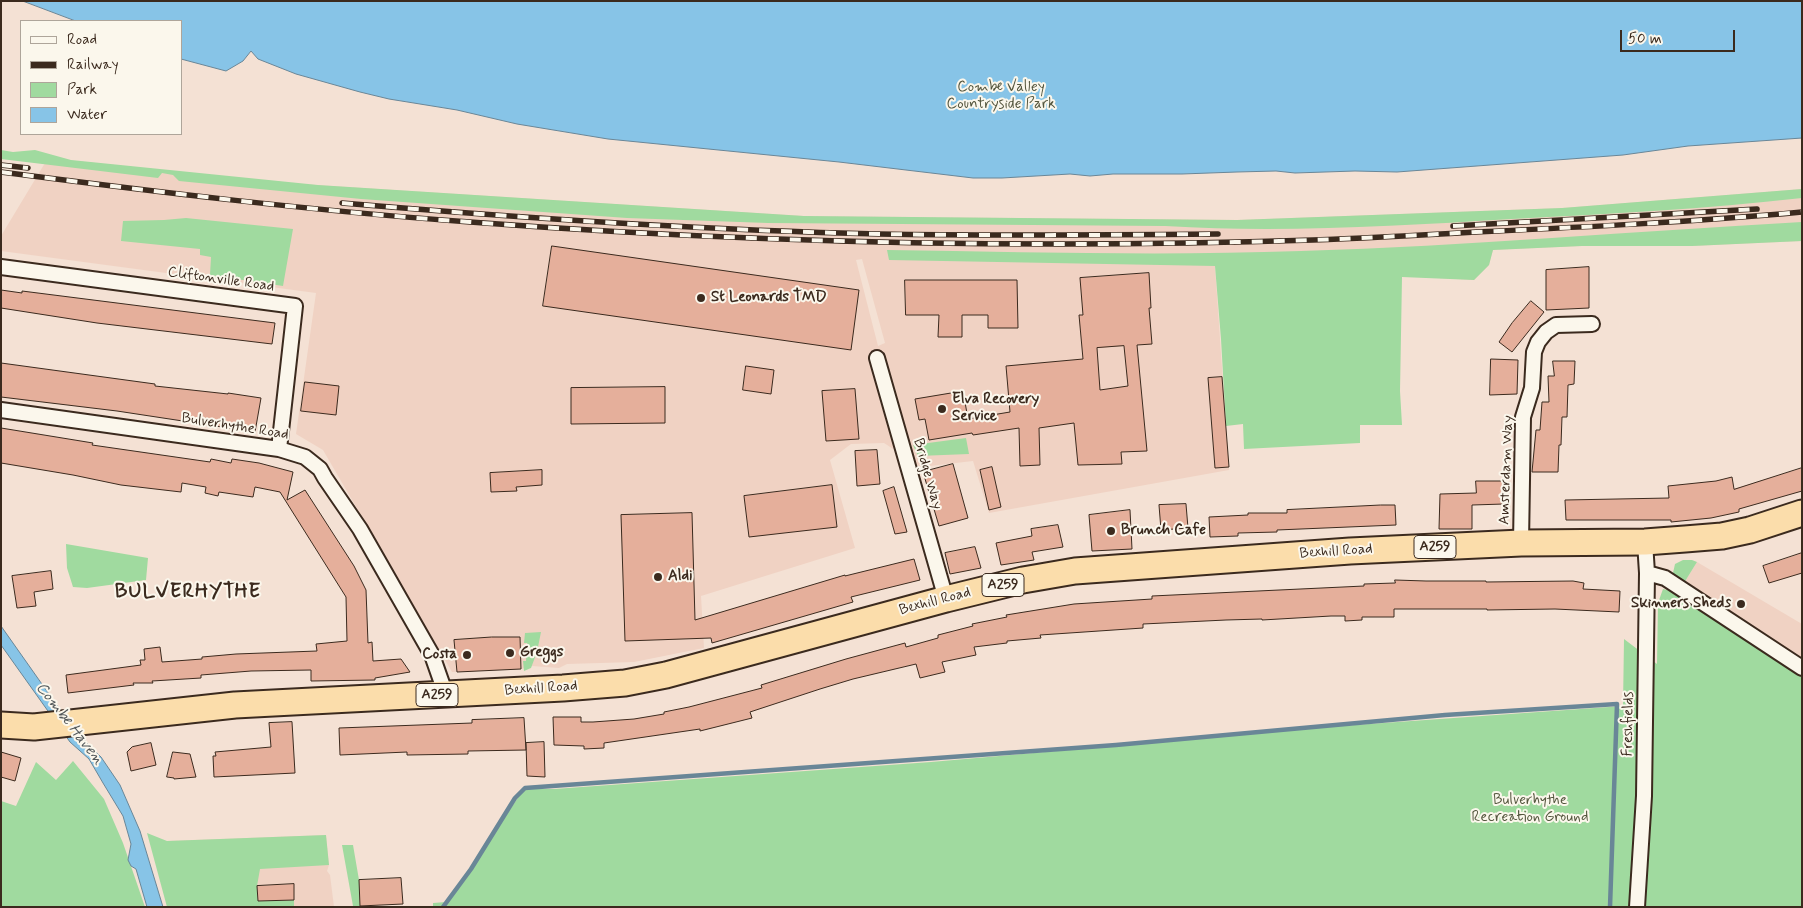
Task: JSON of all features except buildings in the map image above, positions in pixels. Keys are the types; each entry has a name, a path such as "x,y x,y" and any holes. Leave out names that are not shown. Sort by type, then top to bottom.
{"highway":[{"name":"Bexhill Road","path":"1,726 34,727 235,705 446,695 625,683 666,675 946,599 1023,580 1074,571 1350,551 1521,543 1645,542 1722,536 1750,530 1802,513"}],"street":[{"name":"Cliftonville Road","path":"1,267 295,306 279,449"},
{"name":"Amsterdam Way","path":"1521,543 1523,417 1532,388 1534,352 1538,342 1546,332 1556,325 1592,324"},
{"name":"Bridge Way","path":"877,358 946,599"},
{"name":"Bulverhythe Road","path":"1,410 279,449 305,457 320,469 360,529 432,655 446,695"},
{"name":"Freshfields","path":"1637,907 1644,796 1645,542"},
{"path":"1646,573 1665,578 1802,668"}],"shaded area":[{"path":"48,158 285,183 804,216 1237,220 1562,208 1802,189 1802,241 1692,246 1582,246 1493,250 1489,265 1474,280 1215,266 1229,470 989,513 973,461 921,467 884,443 851,444 830,460 855,548 701,596 704,648 634,662 567,664 559,668 532,666 521,669 452,672 323,450 296,434 316,293 1,251 1,236","holes":["862,259 885,343 878,346 856,260"]},
{"name":"Skinners Sheds","path":"1697,562 1802,624 1802,660 1684,583"},
{"path":"326,835 329,865 327,871 330,875 334,907 189,907 166,841"}],"green space":[{"path":"1,150 13,152 35,150 71,160 318,185 804,216 1237,220 1562,208 1802,189 1802,198 1657,211 1338,228 1252,229 1165,226 768,223 627,218 361,199 179,181 173,175 162,173 158,178 1,159"},
{"path":"186,218 293,229 283,286 210,275 211,257 200,255 200,249 121,241 123,221"},
{"path":"1802,222 1802,241 1692,246 1582,246 1493,250 1489,265 1474,280 1402,277 1400,391 1402,425 1360,425 1360,443 1244,449 1243,424 1226,426 1215,266 889,260 887,250 1042,253 1301,251 1426,246"},
{"path":"966,438 969,454 918,456 913,445"},
{"path":"66,544 148,558 146,580 87,588 73,587 67,568"},
{"path":"1683,560 1697,562 1684,583 1673,573 1675,564"},
{"name":"Bulverhythe Recreation Ground","path":"1663,589 1678,593 1802,675 1802,907 433,907 433,903 446,902 524,789 554,789 931,762 1341,726 1623,706 1624,639 1657,664 1658,603"},
{"path":"541,632 531,668 524,671 523,661 526,661 527,643 524,643 525,633"},
{"path":"73,761 104,799 123,843 145,907 1,907 1,801 16,806 36,762 56,780"},
{"path":"147,833 167,841 326,835 329,865 260,869 257,886 258,901 294,900 294,907 167,907"},
{"path":"342,845 353,845 359,880 360,906 353,906"}],"water":[{"name":"Combe Valley Countryside Park","path":"23,1 1802,1 1802,138 1688,146 1623,155 1397,172 1295,173 1276,171 1090,176 1070,174 973,178 839,162 608,139 517,124 457,110 389,99 360,92 296,74 258,59 251,51 243,61 226,71 182,59 182,20 73,20"},
{"name":"Combe Haven","path":"1,626 56,704 86,742 101,757 120,785 140,831 163,907 147,907 136,869 131,866 128,860 131,844 123,816 89,759 70,742 1,645"}],"waterway":[{"path":"443,907 471,869 515,798 525,788 1116,745 1445,715 1617,704 1610,907"}],"railway":[{"path":"1,165 28,168"},
{"path":"1,172 118,187 411,218 680,235 891,242 1102,244 1313,240 1639,224 1802,212"},
{"path":"342,203 476,214 744,230 964,235 1218,234"},
{"path":"1453,226 1757,209"}],"place":[{"name":"St Leonards TMD","path":"701,298"},
{"name":"Elva Recovery Service","path":"942,409"},
{"name":"Brunch Cafe","path":"1111,531"},
{"name":"Aldi","path":"658,577"},
{"name":"Skinners Sheds","path":"1741,604"},
{"name":"Greggs","path":"510,653"},
{"name":"Costa","path":"467,655"}],"district":[{"name":"BULVERHYTHE","path":"188,593"}]}
